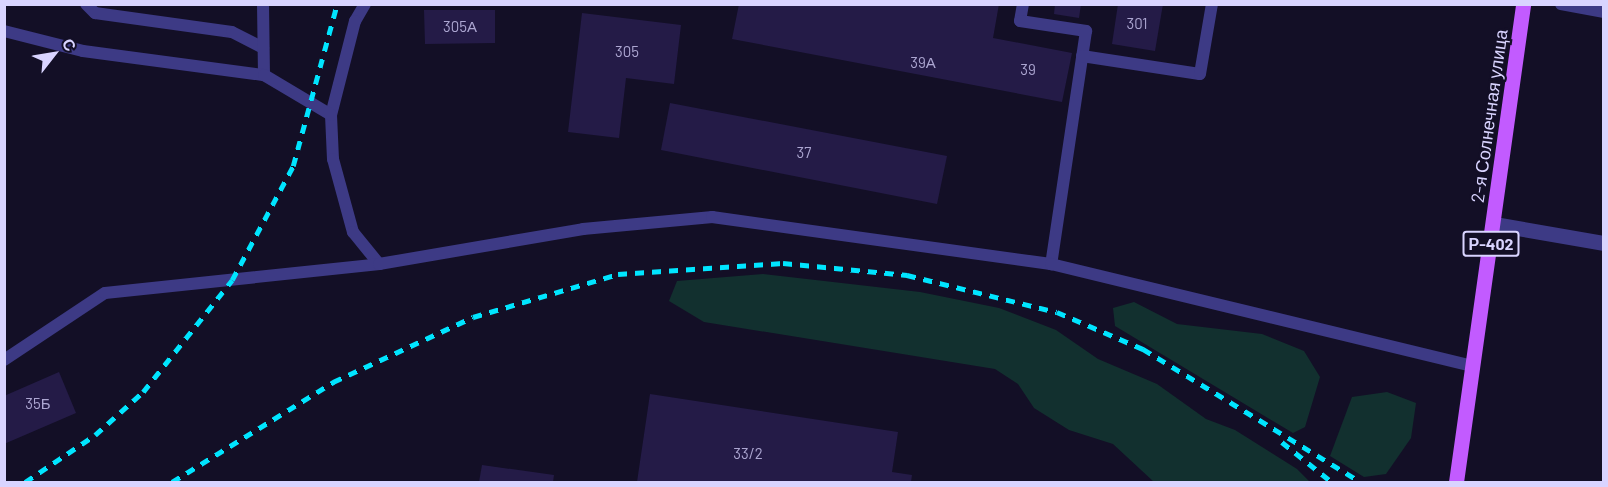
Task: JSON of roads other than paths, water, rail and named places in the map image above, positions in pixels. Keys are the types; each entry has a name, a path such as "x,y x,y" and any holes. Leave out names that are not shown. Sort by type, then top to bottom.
{"main road":[{"name":"2-я Солнечная улица","path":"1456,483 1523,4"}],"street":[{"path":"1494,224 1604,243"}],"lane":[{"path":"86,4 105,14 232,32 263,48"},
{"path":"263,4 264,75"},
{"path":"365,4 356,21 331,115 341,198 353,232 379,264"},
{"path":"1023,4 1020,21 1086,31 1051,264"},
{"path":"1082,56 1200,74 1212,4"},
{"path":"1561,4 1604,12"},
{"path":"4,31 83,51 264,75 331,115"},
{"path":"4,360 105,293 379,264 583,229 712,217 1051,264 1472,366"}],"railway":[{"path":"25,482 95,435 143,392 232,280 293,166 337,4"},
{"path":"172,482 333,382 473,317 618,274 783,263 907,275 1057,312 1143,349 1361,482"},
{"path":"1282,442 1332,482"}]}
